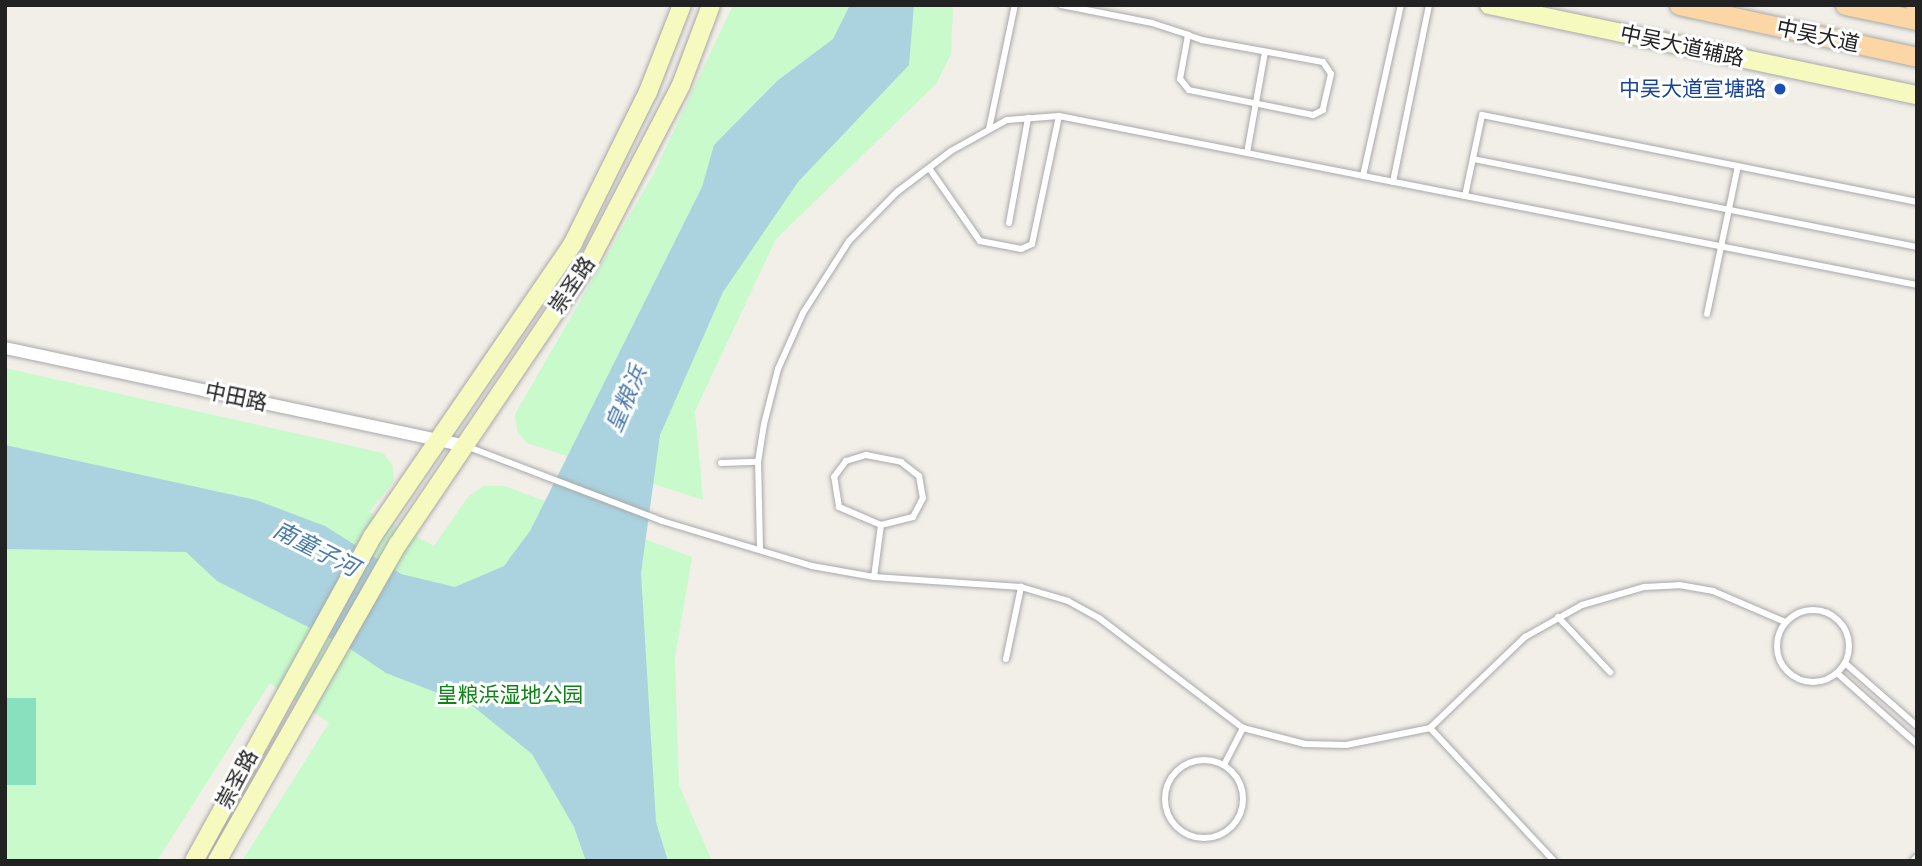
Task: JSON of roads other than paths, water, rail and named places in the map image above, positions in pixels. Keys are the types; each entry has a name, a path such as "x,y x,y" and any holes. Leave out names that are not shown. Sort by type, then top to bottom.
{"main road":[{"name":"崇圣路","path":"194,861 281,697 372,537 443,440 573,243 648,92 682,5"},
{"name":"崇圣路","path":"217,861 300,710 398,544 590,260 681,85 711,5"},
{"name":"中吴大道辅路","path":"1489,5 1917,94"},
{"name":"中吴大道","path":"1679,5 1917,57"},
{"name":"中吴大道","path":"1845,5 1917,20"}],"street":[{"name":"中田路","path":"5,348 466,446"}],"lane":[{"path":"989,130 1015,5"},
{"path":"1061,5 1265,52 1324,62 1331,74 1324,110 1313,114 1189,90 1180,79 1188,35"},
{"path":"1363,176 1401,5"},
{"path":"1393,182 1429,5"},
{"path":"1247,153 1265,52"},
{"path":"1465,196 1482,115 1917,202"},
{"path":"760,548 758,462 778,369 803,313 849,241 929,167 1007,120 1059,116 1917,285"},
{"path":"929,167 980,241 1021,249 1032,244 1059,116"},
{"path":"1009,223 1028,118"},
{"path":"1473,159 1917,247"},
{"path":"1707,314 1738,166"},
{"path":"466,446 662,520 812,566 874,577 1021,587 1099,618 1243,728 1305,744 1346,745 1430,728 1525,637 1558,617 1644,587 1679,585 1713,592 1786,622"},
{"path":"855,456 901,462 923,486 913,517 881,525 846,515 834,498 834,477 855,456"},
{"path":"721,463 758,462"},
{"path":"874,577 881,525"},
{"path":"1006,659 1021,587"},
{"path":"1805,610 1829,613 1846,629 1845,663 1837,673 1803,680 1784,667 1777,644 1786,622 1805,610"},
{"path":"1558,617 1610,672"},
{"path":"1845,663 1917,726"},
{"path":"1837,673 1917,744"},
{"path":"1224,765 1243,728"},
{"path":"1430,728 1554,861"},
{"path":"1199,760 1224,765 1244,796 1237,820 1205,838 1181,830 1166,809 1168,783 1176,772 1199,760"}],"water":[{"path":"850,5 914,5 909,65 798,182 723,292 660,435 641,573 656,822 668,861 586,861 574,827 532,754 474,707 386,673 346,646 217,581 186,552 5,549 5,445 256,500 325,526 401,574 455,587 504,566 530,531 702,187 714,145 777,81 833,39"}],"place":[{"name":"中吴大道宣塘路","path":"1780,89"}],"water label":[{"name":"皇粮浜","path":"626,399"},
{"name":"南童子河","path":"316,549"}],"park label":[{"name":"皇粮浜湿地公园","path":"510,695"}]}
